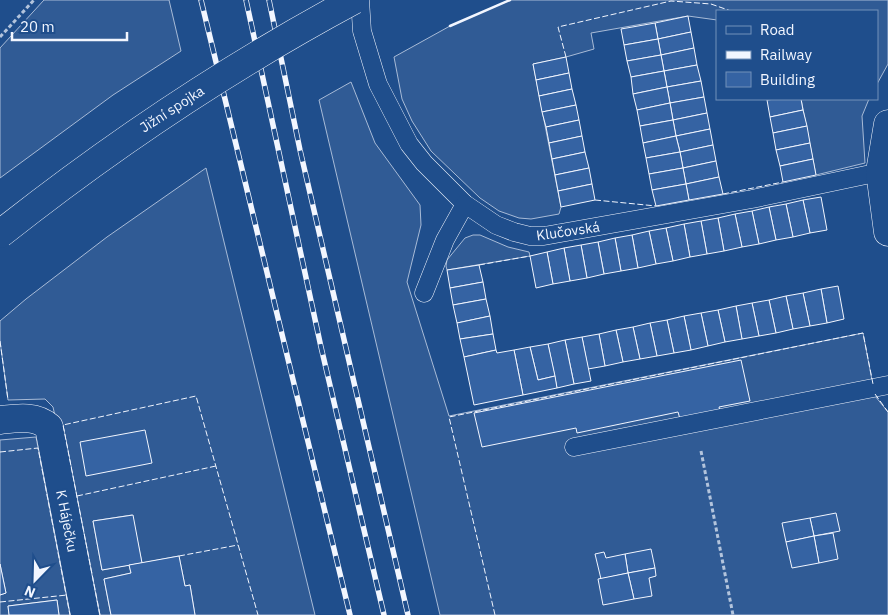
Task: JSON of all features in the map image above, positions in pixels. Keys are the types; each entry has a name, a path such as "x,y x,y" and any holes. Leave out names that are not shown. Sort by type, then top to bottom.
{"main road":[{"name":"Jižní spojka","path":"0,234 50,194 136,132 225,74 354,0"},
{"path":"888,124 880,172 888,232"},
{"name":"K Háječku","path":"0,420 31,418 42,421 49,427 85,615"}],"lane":[{"name":"Klučovská","path":"360,0 362,31 378,84 409,144 424,163 465,204 496,225 514,232 530,236 544,236 752,199 880,172"},
{"path":"424,293 442,247 465,204"},
{"path":"574,447 888,385"}],"path":[{"path":"0,37 34,0"},
{"path":"695,423 733,615"}],"shaded area":[{"path":"44,0 169,0 181,51 113,95 0,178 0,48"},
{"path":"510,0 888,0 888,64 878,82 878,10 716,10 716,20 688,16 591,33 594,49 533,64 561,207 559,214 531,219 519,218 499,211 480,198 431,151 412,121 402,99 394,57 450,26"},
{"path":"351,82 375,143 420,205 421,225 407,282 449,416 863,333 875,396 888,412 888,615 440,615 319,100"},
{"path":"801,100 869,100 862,116 865,163 816,175"},
{"path":"206,168 315,615 195,615 190,585 185,586 179,556 142,563 132,515 93,521 102,570 129,565 131,573 104,579 111,615 100,615 63,425 57,425 53,407 45,399 8,400 0,341 0,321 107,237"},
{"path":"480,235 508,247 529,252 530,256 447,270 447,260 465,238"},
{"path":"36,437 70,615 59,615 57,600 8,606 9,615 0,615 0,595 6,593 0,564 0,440"}],"building":[{"path":"688,16 691,32 658,39 655,23"},
{"path":"655,23 658,39 624,45 621,29"},
{"path":"691,32 694,48 661,55 658,39"},
{"path":"658,39 661,55 627,61 624,45"},
{"path":"694,48 697,65 664,71 661,55"},
{"path":"661,55 664,71 631,77 627,61"},
{"path":"566,57 569,73 536,80 533,64"},
{"path":"697,65 701,81 667,87 664,71"},
{"path":"664,71 667,87 633,94 631,77"},
{"path":"569,73 572,89 539,96 536,80"},
{"path":"701,81 704,97 670,103 667,87"},
{"path":"667,87 670,103 637,110 633,94"},
{"path":"572,89 576,105 542,112 539,96"},
{"path":"704,97 707,113 673,120 670,103"},
{"path":"767,100 801,100 803,110 770,117"},
{"path":"670,103 673,120 640,126 637,110"},
{"path":"576,105 579,120 546,127 542,112"},
{"path":"803,110 807,126 773,133 770,117"},
{"path":"707,113 710,129 676,136 673,120"},
{"path":"579,120 582,136 549,143 546,127"},
{"path":"673,120 676,136 643,143 640,126"},
{"path":"807,126 810,143 776,150 773,133"},
{"path":"710,129 713,145 680,152 676,136"},
{"path":"582,136 585,152 552,159 549,143"},
{"path":"676,136 680,152 646,158 643,143"},
{"path":"810,143 813,159 780,166 776,150"},
{"path":"713,145 716,161 683,168 680,152"},
{"path":"585,152 589,168 555,175 552,159"},
{"path":"680,152 683,168 649,174 646,158"},
{"path":"813,159 816,175 783,182 780,166"},
{"path":"716,161 719,177 686,184 683,168"},
{"path":"589,168 592,184 558,191 555,175"},
{"path":"683,168 686,184 652,190 649,174"},
{"path":"719,177 723,194 689,200 686,184"},
{"path":"592,184 595,200 561,207 558,191"},
{"path":"686,184 689,200 656,206 652,190"},
{"path":"821,197 827,230 810,233 803,200"},
{"path":"803,200 810,233 793,237 786,204"},
{"path":"786,204 793,237 776,240 769,207"},
{"path":"769,207 776,240 759,244 752,211"},
{"path":"752,211 759,244 742,247 735,214"},
{"path":"735,214 742,247 724,251 718,218"},
{"path":"718,218 724,251 707,254 701,221"},
{"path":"701,221 707,254 690,257 684,224"},
{"path":"684,224 690,257 673,261 666,228"},
{"path":"666,228 673,261 656,264 649,231"},
{"path":"649,231 656,264 638,268 632,235"},
{"path":"632,235 638,268 621,271 615,238"},
{"path":"615,238 621,271 604,274 598,242"},
{"path":"598,242 604,274 587,278 581,245"},
{"path":"581,245 587,278 570,281 564,248"},
{"path":"564,248 570,281 553,284 547,252"},
{"path":"547,252 553,284 536,288 530,256"},
{"path":"479,265 483,282 450,288 447,270"},
{"path":"483,282 486,299 453,305 450,288"},
{"path":"838,286 844,319 827,323 821,289"},
{"path":"821,289 827,323 810,326 803,293"},
{"path":"803,293 810,326 793,329 786,296"},
{"path":"786,296 793,329 776,333 769,300"},
{"path":"486,299 490,316 457,323 453,305"},
{"path":"769,300 776,333 759,336 752,303"},
{"path":"752,303 759,336 742,339 736,306"},
{"path":"736,306 742,339 725,342 718,310"},
{"path":"718,310 725,342 708,346 701,313"},
{"path":"701,313 708,346 691,350 684,316"},
{"path":"490,316 493,334 460,339 457,323"},
{"path":"684,316 691,350 674,353 667,320"},
{"path":"667,320 674,353 657,356 650,323"},
{"path":"650,323 657,356 640,359 633,327"},
{"path":"633,327 640,359 623,362 616,330"},
{"path":"616,330 623,362 605,366 599,334"},
{"path":"493,334 496,350 464,357 460,339"},
{"path":"599,334 605,366 588,369 582,337"},
{"path":"582,337 591,381 574,384 565,340"},
{"path":"565,340 574,384 557,388 548,344"},
{"path":"548,344 555,376 538,380 530,347"},
{"path":"530,347 538,380 555,376 557,388 523,395 514,350"},
{"path":"496,350 497,353 514,350 523,395 474,405 464,357"},
{"path":"741,360 750,401 719,407 720,411 680,419 678,412 577,433 576,428 482,447 474,413"},
{"path":"145,430 152,463 86,476 80,442"},
{"path":"836,513 840,531 814,536 810,518"},
{"path":"133,515 142,563 102,570 93,521"},
{"path":"810,518 814,536 786,542 782,523"},
{"path":"833,533 838,559 819,563 814,536"},
{"path":"814,536 819,563 792,568 786,542"},
{"path":"651,549 655,568 628,573 625,554"},
{"path":"604,552 606,558 625,554 628,573 601,579 595,554"},
{"path":"179,556 185,586 190,585 195,615 111,615 104,579 131,573 129,565"},
{"path":"0,564 6,593 0,595"},
{"path":"655,568 656,576 649,578 652,596 634,599 628,573"},
{"path":"628,573 634,599 603,605 598,579"},
{"path":"57,600 59,615 9,615 8,606"}],"railway":[{"path":"201,0 350,615"},
{"path":"246,0 321,347 384,615"},
{"path":"269,0 300,150 408,615"}],"fence":[{"path":"566,57 558,27 671,1 711,4 728,10"},
{"path":"723,194 783,182"},
{"path":"595,200 656,206"},
{"path":"479,265 530,256"},
{"path":"495,615 449,417 863,333 873,384"},
{"path":"0,341 8,400"},
{"path":"875,394 888,412"},
{"path":"100,615 63,425 196,396 258,615"},
{"path":"0,452 38,448 70,615"},
{"path":"77,496 216,466"},
{"path":"179,556 238,545"},
{"path":"0,602 67,595"}],"wall":[{"path":"450,26 510,0"}]}
